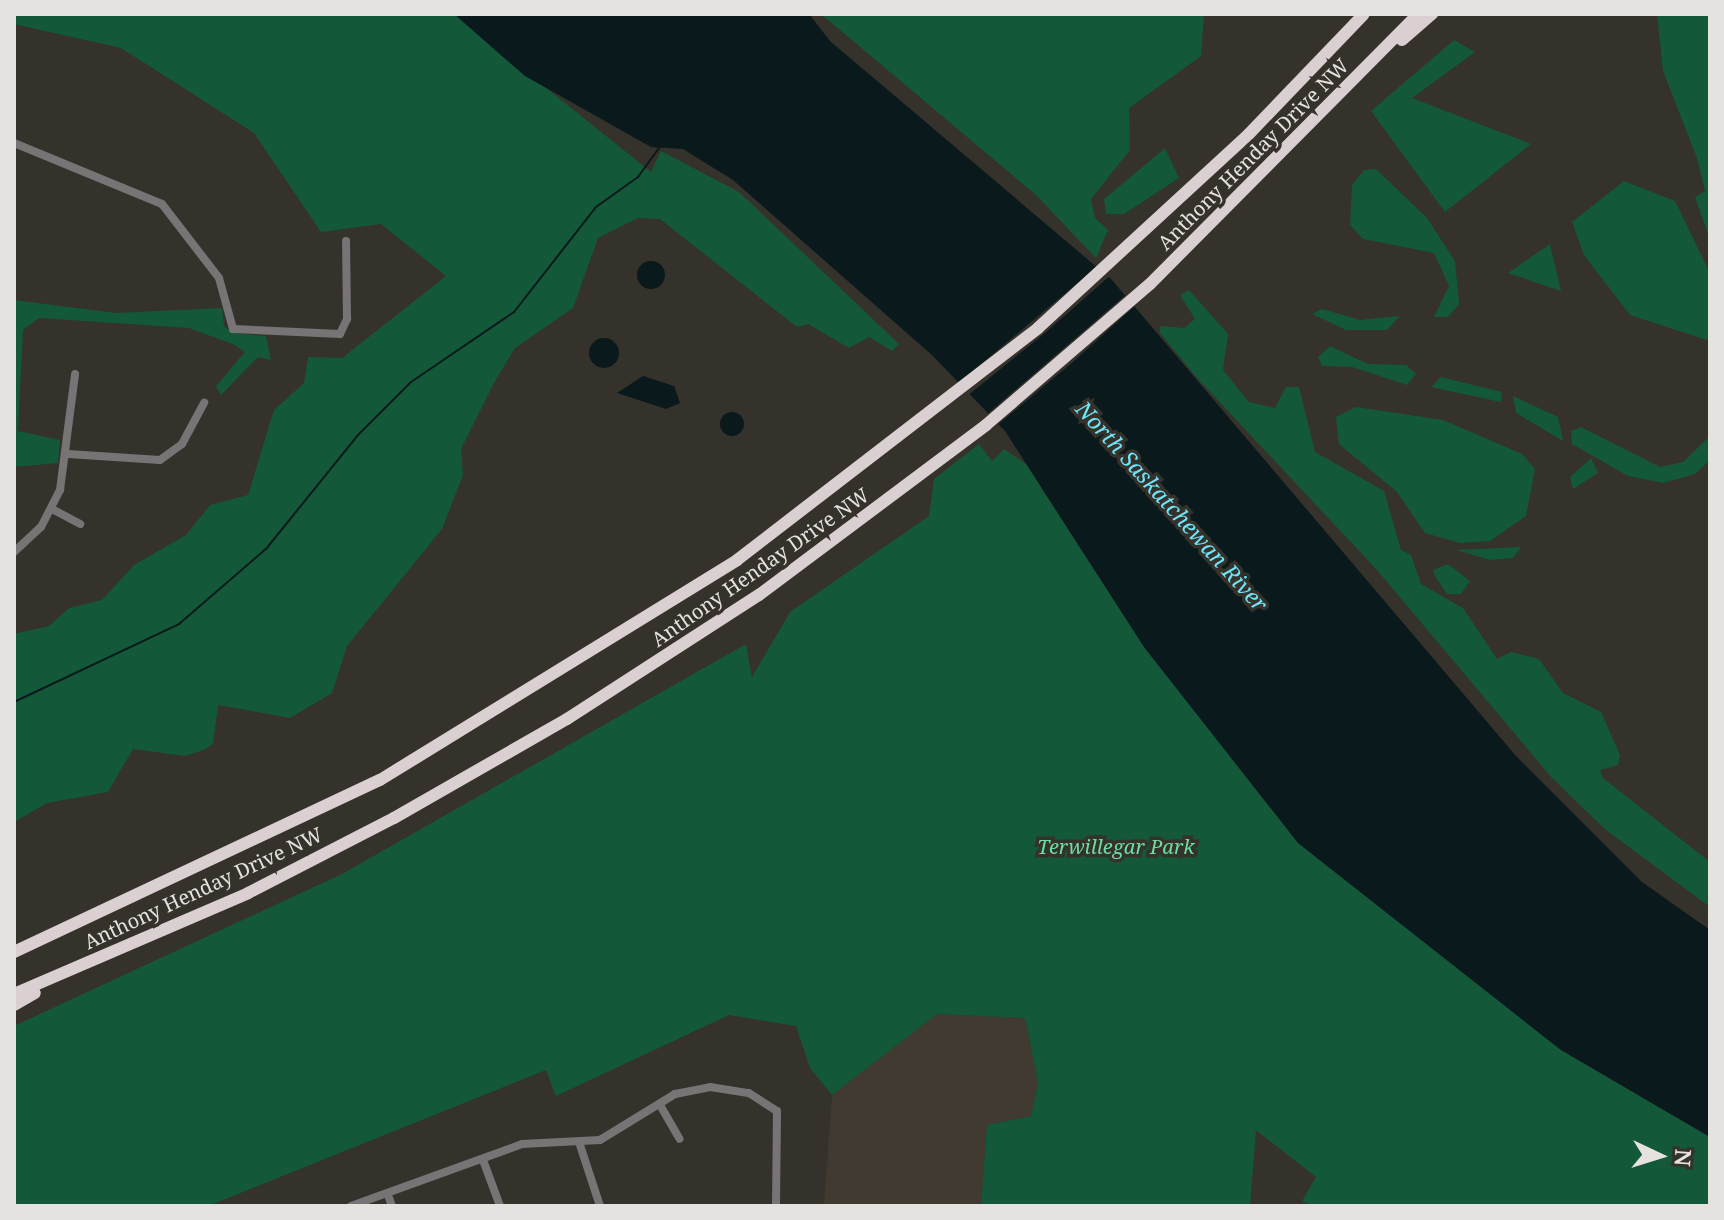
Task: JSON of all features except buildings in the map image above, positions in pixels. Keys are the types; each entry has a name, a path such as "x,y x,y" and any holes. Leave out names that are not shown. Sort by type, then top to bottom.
{"highway":[{"name":"Anthony Henday Drive NW","path":"14,952 228,858 463,735 718,573 874,460 1038,328 1197,184 1364,14"},
{"name":"Anthony Henday Drive NW","path":"14,994 248,893 484,769 646,670 903,491 1068,356 1223,215 1418,14"},
{"path":"1372,64 1432,14"},
{"path":"14,1005 71,971"}],"street":[{"path":"14,143 162,204 219,278 227,325 306,337 342,330 346,241"},
{"path":"14,552 52,509 68,454 75,374"},
{"path":"68,454 160,460 182,444 204,403"},
{"path":"52,509 80,524"},
{"path":"351,1206 532,1142 600,1140 660,1105 710,1087 771,1104 780,1120 776,1206"},
{"path":"660,1105 680,1139"},
{"path":"579,1142 600,1206"},
{"path":"483,1160 500,1206"},
{"path":"388,1195 392,1206"}],"shaded area":[{"path":"937,1014 1025,1018 1038,1083 1031,1116 987,1125 981,1206 824,1206 832,1095"}],"green space":[{"path":"14,14 454,14 651,172 661,151 739,192 899,344 892,351 869,337 849,348 808,324 797,327 660,219 638,218 598,238 573,308 515,348 494,383 461,449 463,475 442,529 347,646 332,693 290,718 218,705 213,744 204,750 185,756 133,749 108,792 47,803 14,822 14,634 49,626 69,608 102,600 134,565 186,535 210,505 248,495 274,410 304,383 308,357 342,358 446,276 381,224 321,232 254,133 121,48 14,24"},
{"path":"821,14 1204,14 1201,56 1129,108 1130,150 1091,199 1095,218 1108,230 1096,258 1036,195"},
{"path":"1657,14 1710,14 1710,240 1695,197 1705,191 1697,158 1663,71"},
{"path":"1454,40 1475,52 1412,98 1531,144 1445,212 1371,111"},
{"path":"1165,148 1179,178 1124,214 1106,214 1104,199"},
{"path":"1376,169 1427,218 1455,261 1459,304 1448,317 1434,317 1449,286 1434,253 1363,239 1350,225 1352,185 1364,170"},
{"path":"1624,181 1675,201 1710,273 1710,341 1630,315 1584,255 1572,222"},
{"path":"1550,244 1561,291 1508,273"},
{"path":"1189,290 1228,334 1223,370 1249,402 1275,408 1286,387 1299,387 1315,452 1384,491 1401,550 1411,555 1421,584 1463,608 1497,659 1511,652 1539,659 1563,693 1601,712 1620,755 1618,765 1600,770 1603,778 1710,862 1710,907 1606,830 1552,778 1377,570 1199,380 1160,333 1160,326 1184,328 1195,319 1180,295"},
{"path":"14,300 116,313 222,308 224,326 233,333 266,336 271,360 258,357 221,395 216,386 245,352 235,345 189,328 39,318 23,330 18,431 60,440 58,463 14,467"},
{"path":"1322,309 1360,320 1400,316 1387,330 1346,330 1312,314"},
{"path":"1330,346 1368,364 1406,365 1416,374 1407,385 1352,367 1322,366 1318,357"},
{"path":"1441,377 1502,392 1501,402 1431,387"},
{"path":"1513,396 1558,417 1563,441 1516,413"},
{"path":"1356,407 1443,420 1522,454 1535,469 1526,516 1490,541 1460,543 1425,533 1397,492 1339,444 1336,417"},
{"path":"1581,427 1660,467 1683,462 1710,436 1710,460 1695,474 1663,483 1628,476 1572,444 1571,431"},
{"name":"Terwillegar Park","path":"979,444 992,461 1004,449 1026,464 1144,647 1298,843 1561,1050 1710,1137 1710,1206 1313,1206 1302,1201 1316,1177 1256,1130 1250,1206 981,1206 987,1125 1031,1116 1038,1083 1025,1018 937,1014 832,1095 810,1068 796,1026 729,1015 556,1096 546,1070 208,1206 14,1206 14,1026 342,874 746,644 752,677 790,612 929,516 934,479"},
{"path":"1591,458 1598,473 1573,489 1570,477"},
{"path":"1521,547 1513,558 1490,560 1456,550"},
{"path":"1448,564 1470,581 1461,594 1447,594 1435,576 1433,570"}],"water":[{"name":"North Saskatchewan River","path":"454,14 809,14 830,41 1112,280 1516,756 1642,882 1710,930 1710,1137 1561,1050 1298,843 1144,647 1005,431 933,356 733,180 683,149 651,147 525,76"},
{"path":"651,261 661,265 665,275 661,285 651,289 641,285 637,275 641,265"},
{"path":"604,338 610,339 618,347 618,359 610,367 604,368 598,367 590,359 589,353 590,347 598,339"},
{"path":"643,376 674,386 680,403 666,409 617,393"},
{"path":"732,412 741,415 744,424 741,433 732,436 723,433 720,424 723,415"}],"pier":[{"path":"1100,264 1112,274 1045,333 966,397 955,386"},
{"path":"1129,292 1138,303 995,427 985,416"}],"waterway":[{"path":"14,702 179,624 266,549 358,435 411,382 514,312 596,207 638,177 659,148"}]}
